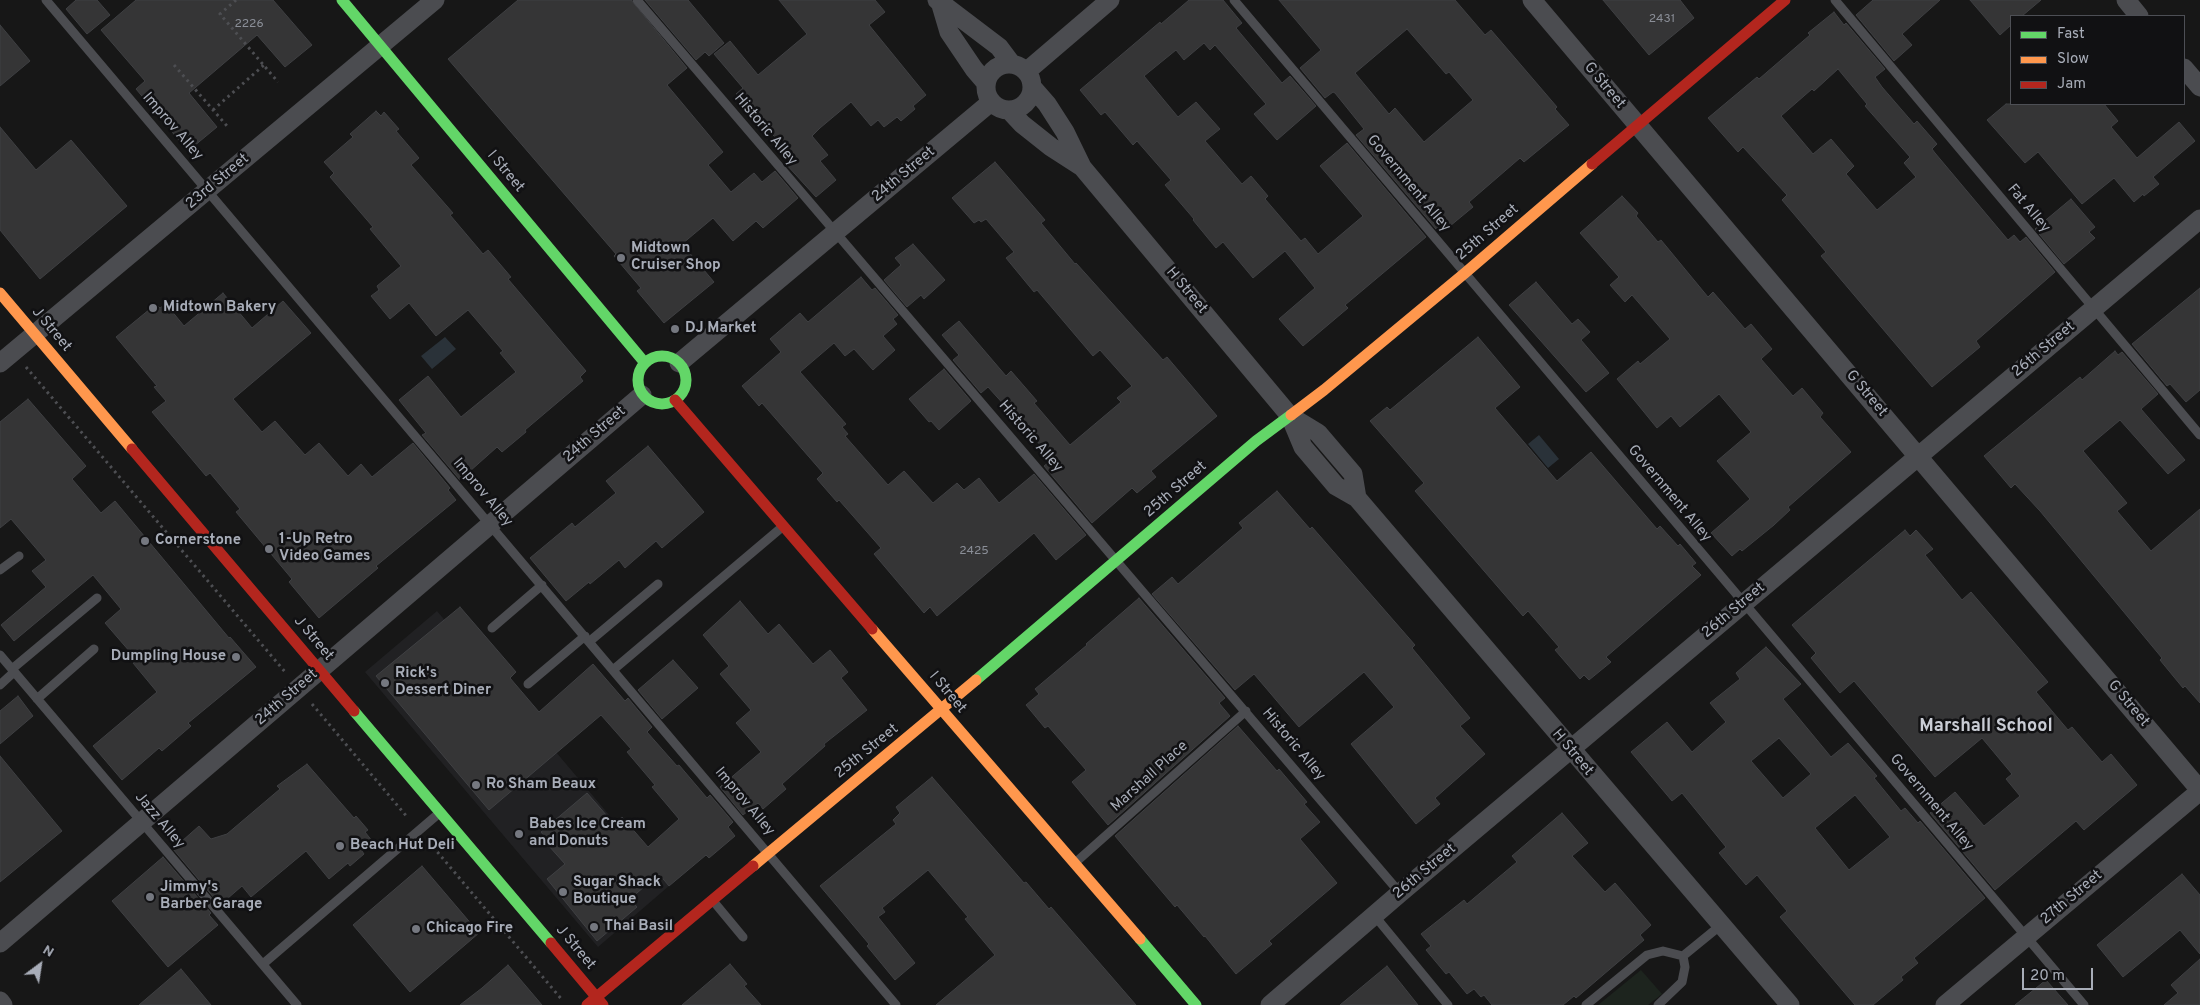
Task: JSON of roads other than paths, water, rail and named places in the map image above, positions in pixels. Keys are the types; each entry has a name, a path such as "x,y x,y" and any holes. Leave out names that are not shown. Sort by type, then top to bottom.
{"street":[{"name":"I Street","path":"342,0 644,363"},
{"name":"23rd Street","path":"0,363 435,0"},
{"path":"1023,74 1110,0"},
{"name":"G Street","path":"1532,0 2200,790"},
{"name":"25th Street","path":"587,1005 600,1001 768,852 942,710 1256,441 1324,390 1465,272 1785,0"},
{"path":"2126,0 2138,15"},
{"name":"H Street","path":"939,2 998,48 1023,74 1047,104 1065,132 1082,168 1290,416 1303,448 1336,486 1357,498 1570,750 1790,1005"},
{"name":"H Street","path":"939,2 949,32 986,83"},
{"path":"1004,64 1023,74 1031,95 1023,106 1009,110 1002,109 991,102 986,90 986,83 992,71 1004,64"},
{"path":"2185,69 2200,87"},
{"name":"24th Street","path":"679,363 991,102"},
{"name":"H Street","path":"1009,110 1022,124 1082,168"},
{"name":"26th Street","path":"1270,1005 1400,893 2200,219"},
{"name":"J Street","path":"0,293 600,1001"},
{"path":"655,356 664,356 672,358 679,363 684,370 686,378 685,387 675,400 666,404 657,404 642,395 637,380 638,372 644,363 655,356"},
{"name":"24th Street","path":"0,942 642,395"},
{"name":"I Street","path":"675,400 785,525 1073,864 1196,1005"},
{"name":"27th Street","path":"1944,1005 2200,790"},
{"path":"0,1001 3,1005"}],"lane":[{"name":"Improv Alley","path":"46,0 896,1005"},
{"name":"Historic Alley","path":"638,0 835,233 1118,560 1400,893"},
{"name":"Government Alley","path":"1234,0 2084,1005"},
{"name":"Fat Alley","path":"1835,0 2200,435"},
{"path":"614,670 785,525"},
{"path":"0,570 19,556"},
{"path":"528,684 658,584"},
{"path":"492,628 542,585"},
{"path":"0,685 13,670 97,598"},
{"path":"37,698 94,649"},
{"name":"Jazz Alley","path":"0,655 142,822 243,948 263,964 292,1003"},
{"name":"Marshall Place","path":"1073,864 1246,711"},
{"path":"263,964 439,813"},
{"path":"712,900 743,937"},
{"path":"1374,915 1448,1005"},
{"path":"1684,956 1721,925"},
{"path":"1586,1005 1647,955 1663,951 1684,956"},
{"path":"1658,1005 1682,982 1685,967 1684,956"}],"place":[{"name":"Midtown Cruiser Shop","path":"621,258"},
{"name":"Midtown Bakery","path":"153,308"},
{"name":"DJ Market","path":"675,329"},
{"name":"Cornerstone","path":"145,541"},
{"name":"1-Up Retro Video Games","path":"269,549"},
{"name":"Dumpling House","path":"236,657"},
{"name":"Rick's Dessert Diner","path":"385,683"},
{"name":"Ro Sham Beaux","path":"476,785"},
{"name":"Babes Ice Cream and Donuts","path":"519,834"},
{"name":"Beach Hut Deli","path":"340,846"},
{"name":"Sugar Shack Boutique","path":"563,892"},
{"name":"Jimmy's Barber Garage","path":"150,897"},
{"name":"Thai Basil","path":"594,927"},
{"name":"Chicago Fire","path":"416,929"}],"district":[{"name":"Marshall School","path":"1986,727"}]}
